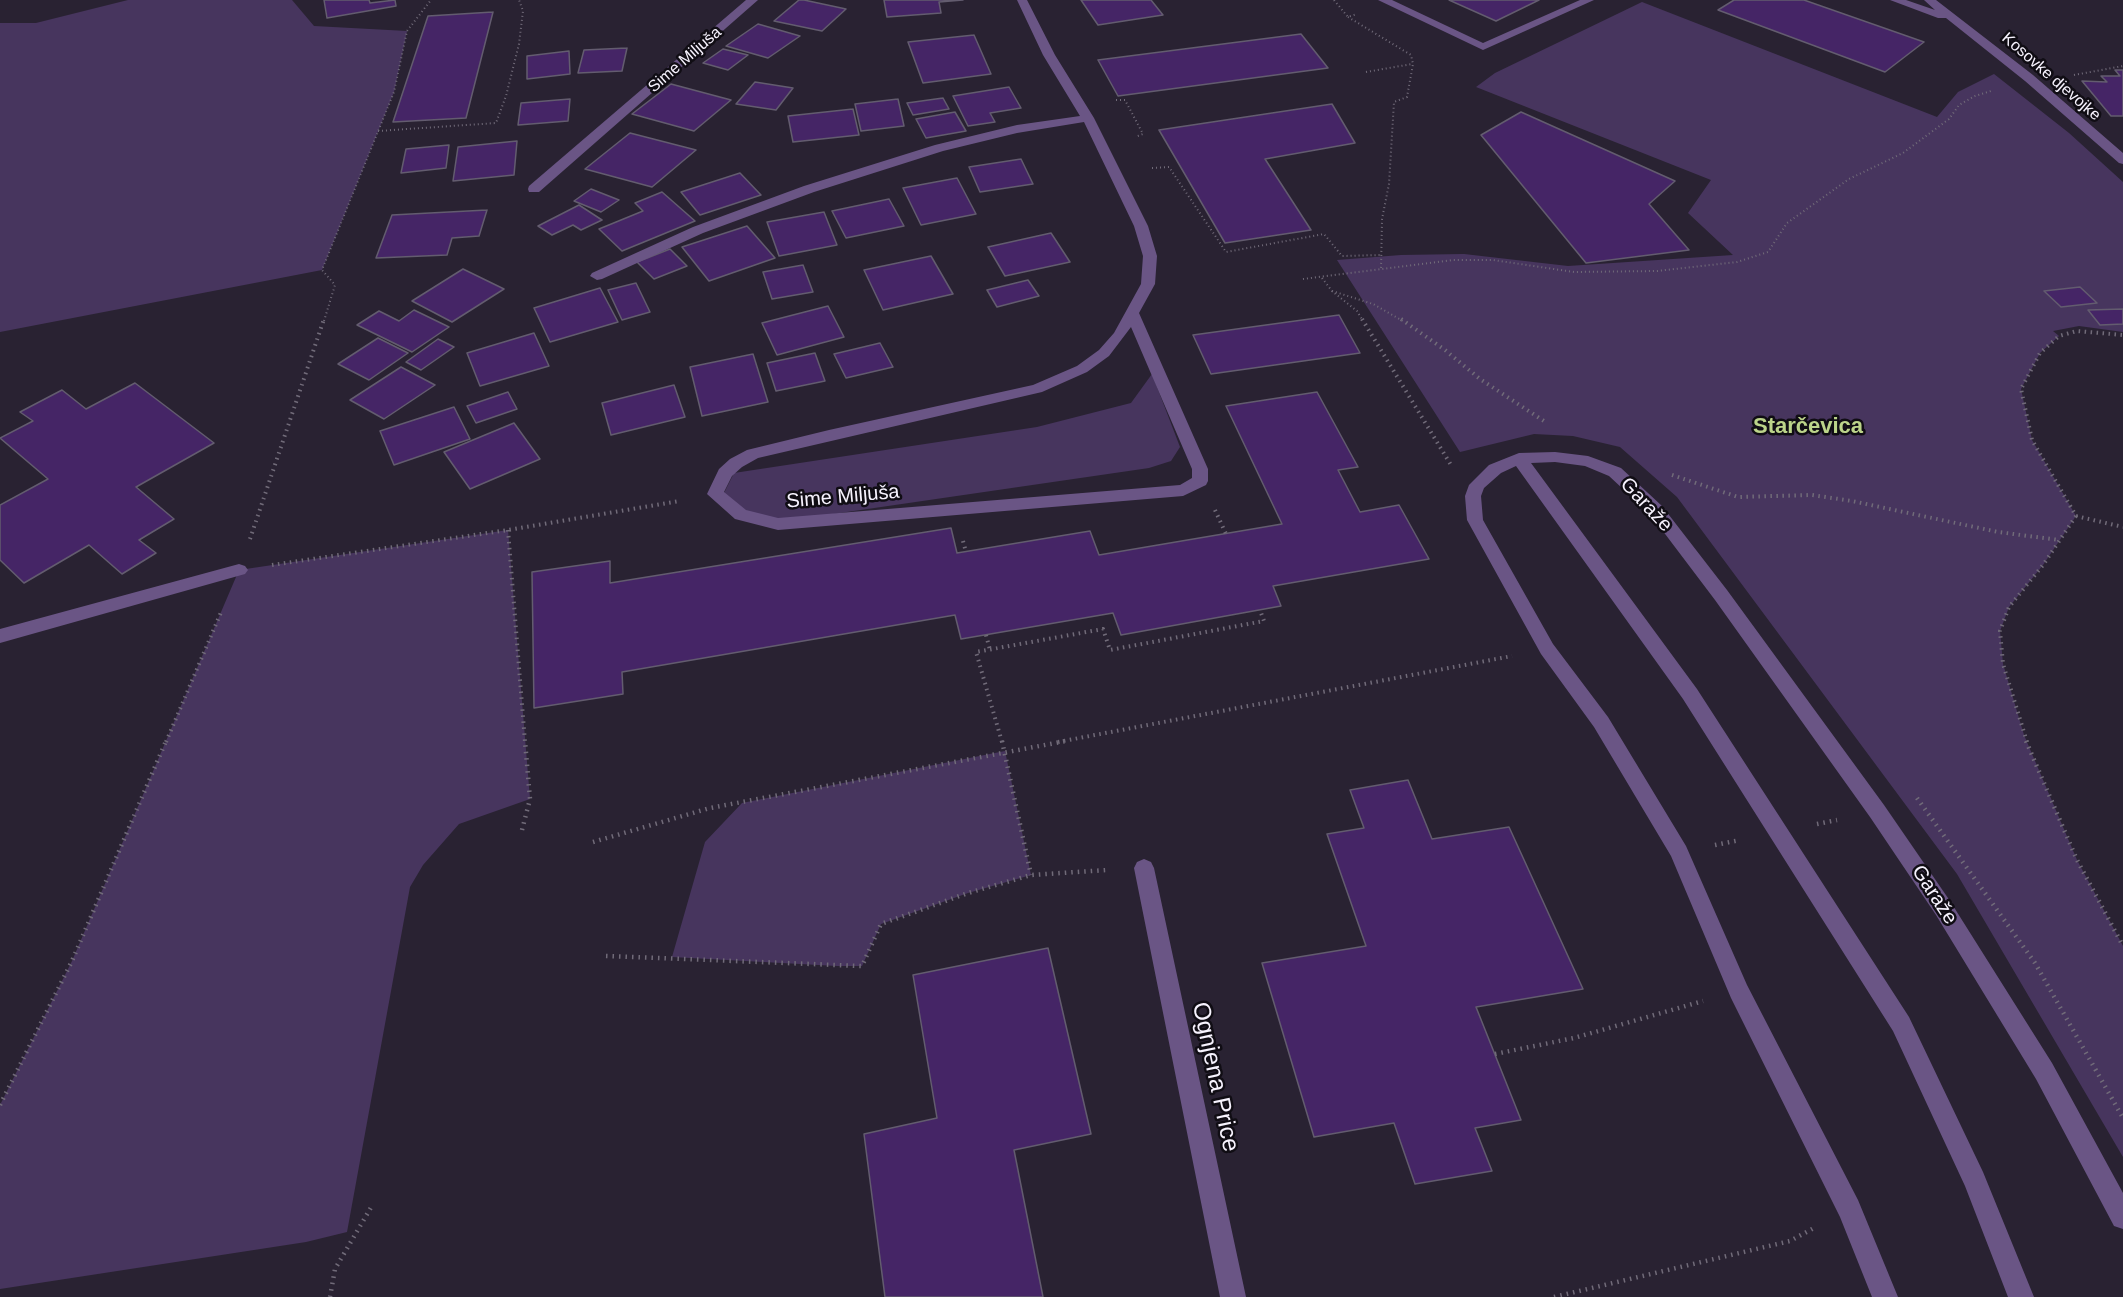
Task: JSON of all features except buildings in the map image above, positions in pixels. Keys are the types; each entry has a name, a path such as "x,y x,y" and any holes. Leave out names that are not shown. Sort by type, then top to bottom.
{"street":[{"name":"Sime Miljuša","path":"534,189 753,0"},
{"path":"715,495 725,473 736,463 753,454 1036,389 1082,369 1104,352 1120,335 1148,284 1150,256 1142,226 1088,118 1049,55 1022,0"},
{"path":"1383,0 1483,47 1589,0"},
{"name":"Kosovke djevojke","path":"1895,0 1955,21"},
{"name":"Kosovke djevojke","path":"1929,0 2030,78 2123,160"},
{"path":"597,276 698,230 809,189 939,148 1017,129 1088,118"},
{"name":"Sime Miljuša","path":"715,495 741,515 778,524 1184,490 1200,481 1200,470 1133,314"},
{"name":"Garaže","path":"1885,1297 1849,1209 1739,991 1678,852 1601,722 1547,649 1475,520 1473,496 1477,485 1495,469 1519,458 1555,457 1588,461 1615,472 1656,510 1721,596 1907,854 1943,908 2044,1071 2123,1217"},
{"path":"1519,458 1690,694 1901,1024 1975,1180 2021,1297"},
{"path":"0,636 239,570"},
{"name":"Ognjena Price","path":"1144,868 1233,1297"}],"path":[{"path":"378,131 496,123 506,96 519,44 523,11 519,0"},
{"path":"1348,17 1411,55 1413,64 1407,96 1395,102 1389,184 1382,219 1381,269"},
{"path":"1366,72 1413,64"},
{"path":"1303,279 1453,260 1493,260 1574,272 1657,271 1737,262 1768,252 1787,223 1849,179 1903,153 1949,119 1959,105 1975,96 2030,78"},
{"path":"1114,100 1125,100 1143,134 1135,137 1134,141"},
{"path":"1146,160 1152,169 1169,167 1226,252 1324,234 1342,256 1381,255"},
{"path":"1322,277 1332,291 1357,311 1456,474"},
{"path":"2123,335 2077,331 2060,336 2040,353 2021,389 2032,440 2076,516 2123,527"},
{"path":"1615,472 1633,470 1669,474 1738,497 1812,495 1852,501 1998,532 2059,540"},
{"path":"239,570 508,530 715,495"},
{"path":"1213,507 1226,534"},
{"path":"2076,516 2009,607 2000,631 2002,664 2024,735 2077,860 2123,946"},
{"path":"508,530 530,799 522,830"},
{"path":"1031,875 1005,751 976,652 1103,629 1110,650 1264,621 1260,610"},
{"path":"986,635 990,650"},
{"path":"593,842 710,808 1547,649"},
{"path":"606,956 862,966 881,924 968,893 1031,875 1144,868"},
{"path":"1495,1054 1574,1038 1739,991"},
{"path":"330,1297 335,1269 373,1204"},
{"path":"1554,1297 1790,1241"}],"shaded area":[{"path":"128,0 292,0 314,26 407,31 394,92 322,270 0,332 0,23 36,23"},
{"path":"1642,2 1937,117 1958,92 1994,74 2069,133 2123,182 2123,332 2079,326 2053,331 2059,336 2040,353 2021,389 2032,440 2076,516 2043,565 2009,607 2000,631 2003,664 2024,735 2077,860 2123,946 2123,1157 1957,874 1677,497 1620,447 1573,436 1534,434 1460,452 1337,260 1401,255 1464,254 1568,266 1733,255 1688,213 1711,180 1476,87 1495,73"},
{"path":"1152,374 1180,447 1171,461 1149,468 778,522 744,510 724,493 734,473 1037,427 1131,403"},
{"path":"508,530 530,799 459,824 423,865 410,887 347,1232 306,1242 0,1289 0,1105 72,961 239,570"},
{"path":"1005,751 1031,875 968,893 881,924 862,966 672,957 705,842 742,803"}],"district":[{"name":"Starčevica","path":"1808,427"}]}
